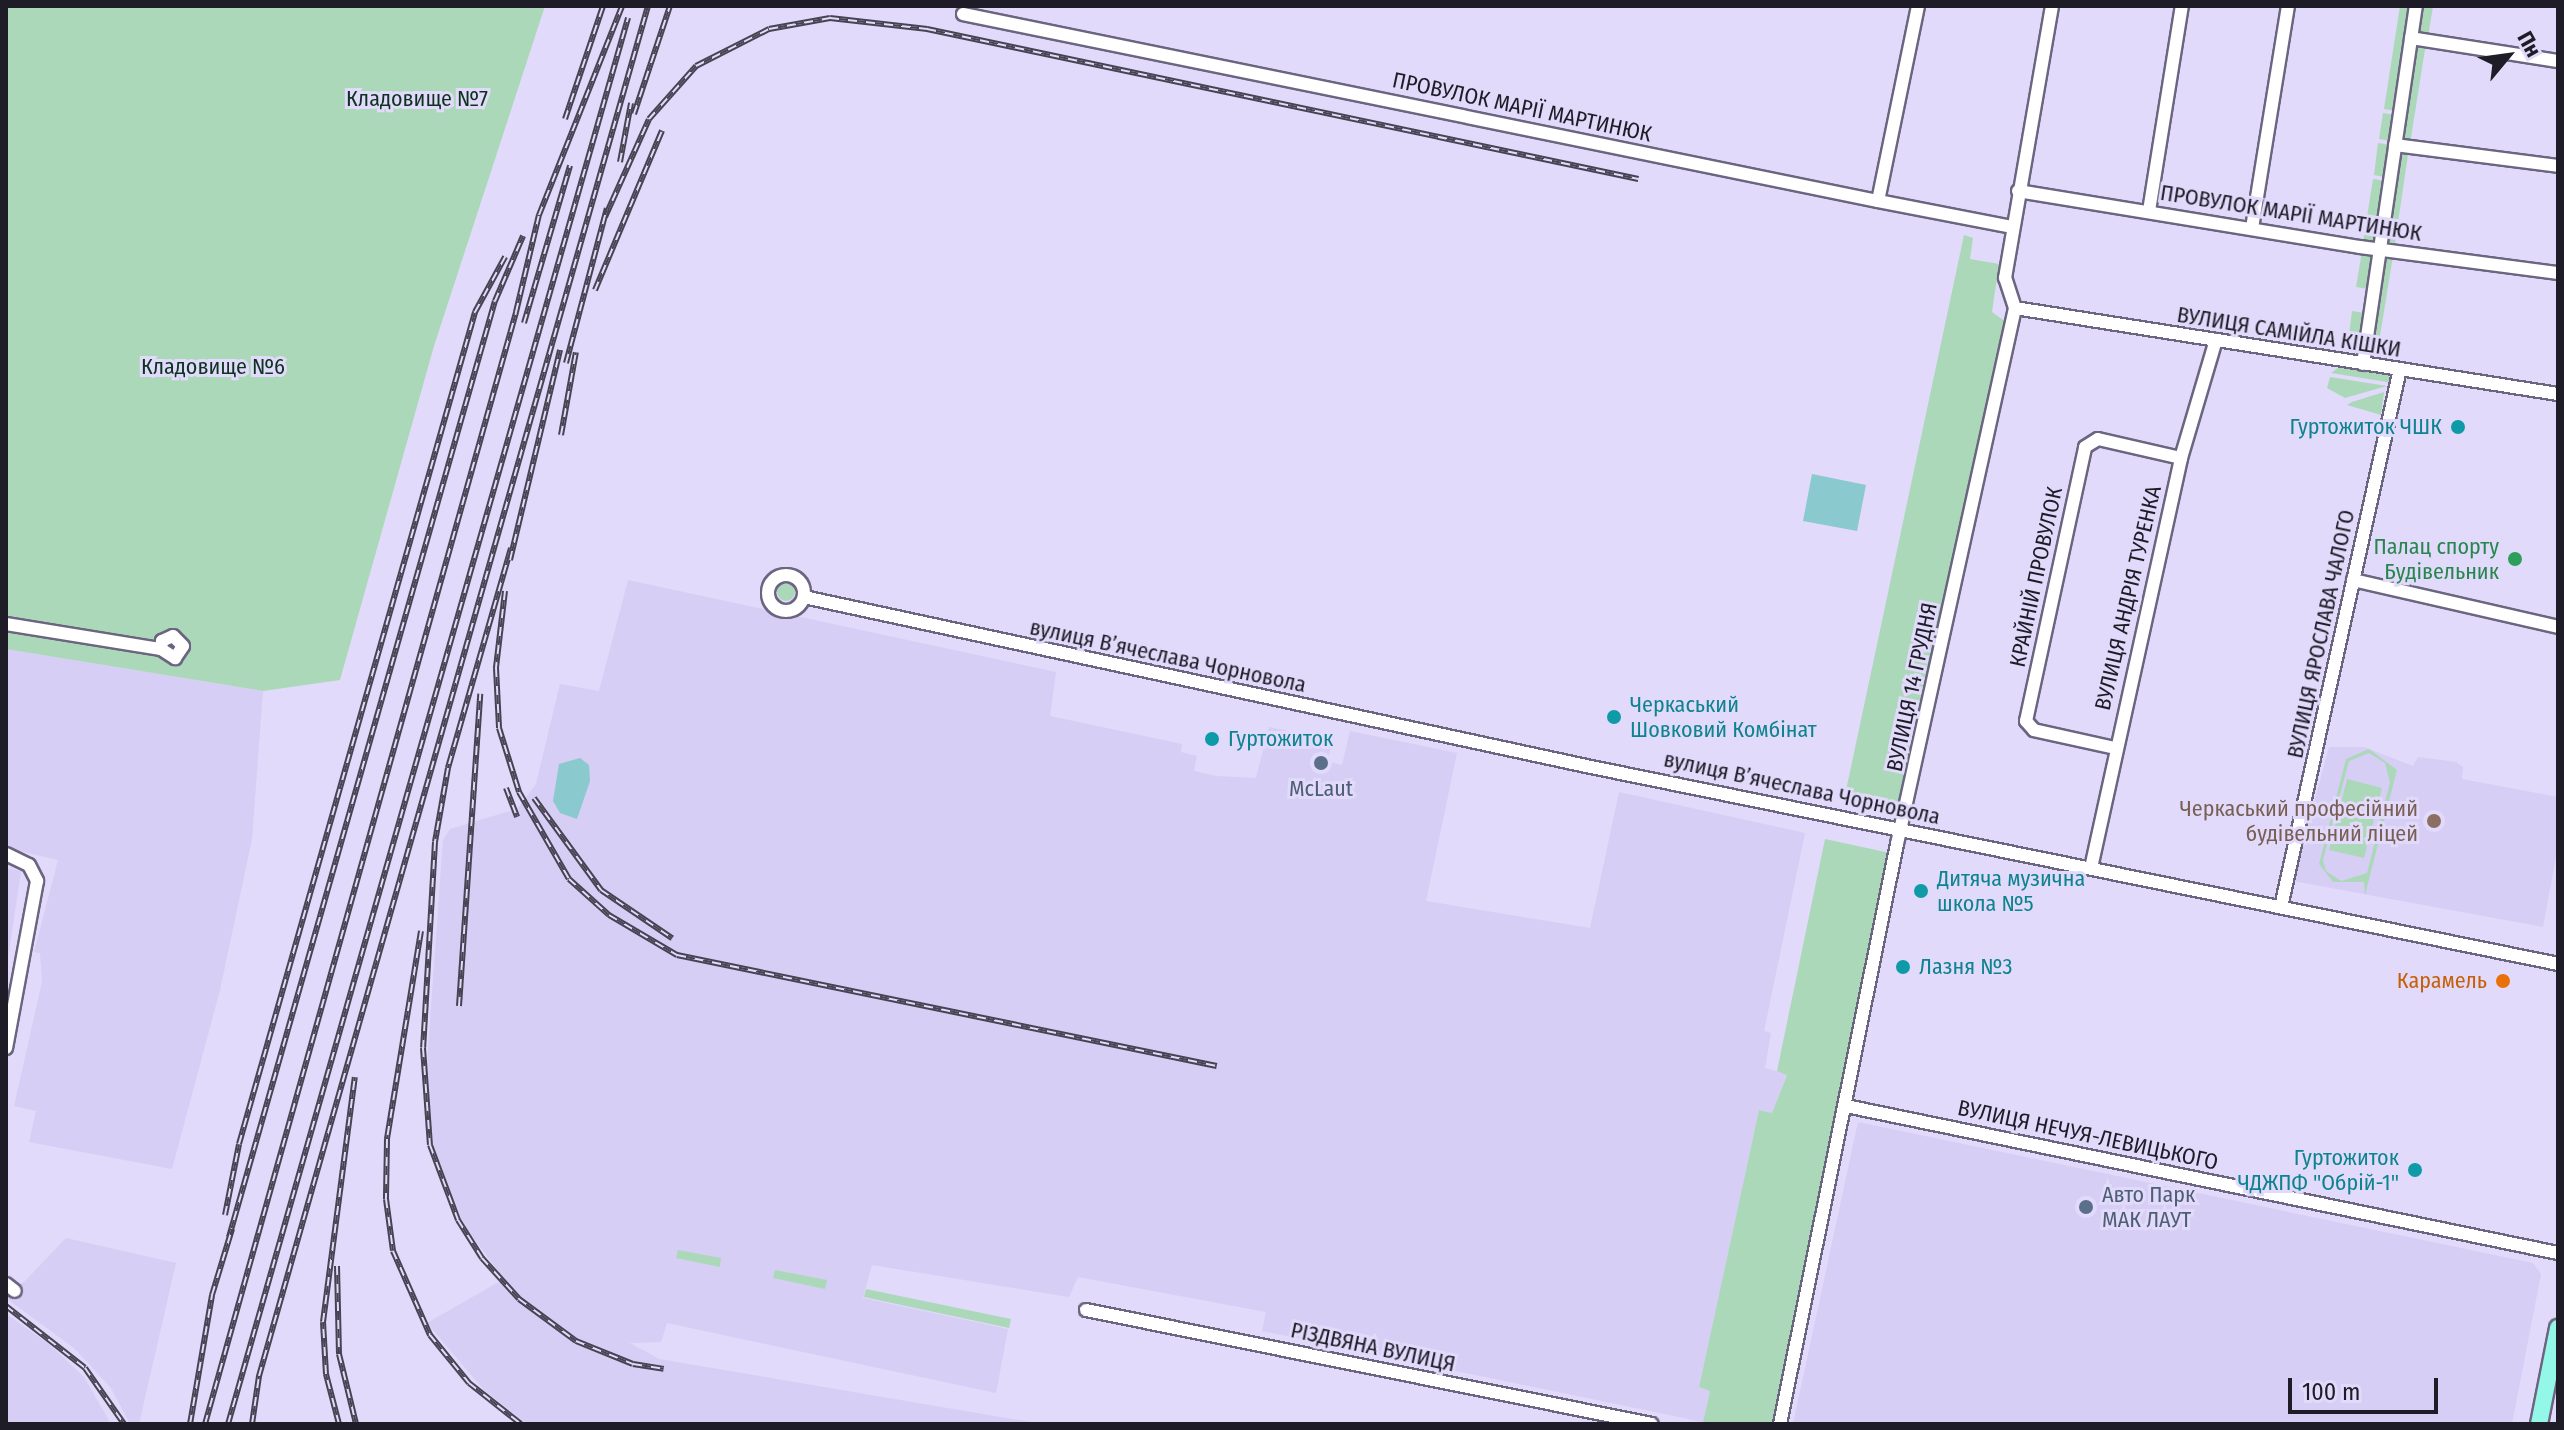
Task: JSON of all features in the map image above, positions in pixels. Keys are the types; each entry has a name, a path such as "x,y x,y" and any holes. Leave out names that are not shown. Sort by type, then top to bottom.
{"main road":[{"path":"2539,1424 2558,1328"}],"street":[{"path":"1878,201 1918,6"},
{"name":"ВУЛИЦЯ 14 ГРУДНЯ","path":"1780,1424 1901,828 2015,308 2005,278 2052,6"},
{"path":"2149,211 2182,6"},
{"path":"2252,228 2288,6"},
{"path":"2363,364 2416,6"},
{"name":"ПРОВУЛОК МАРІЇ МАРТИНЮК","path":"963,14 2012,227"},
{"path":"2411,38 2558,61"},
{"path":"2395,145 2558,166"},
{"name":"ПРОВУЛОК МАРІЇ МАРТИНЮК","path":"2018,191 2558,273"},
{"name":"ВУЛИЦЯ САМІЙЛА КІШКИ","path":"2015,308 2558,394"},
{"name":"ВУЛИЦЯ АНДРІЯ ТУРЕНКА","path":"2091,868 2181,458 2216,340"},
{"name":"ВУЛИЦЯ ЯРОСЛАВА ЧАЛОГО","path":"2281,907 2400,369"},
{"name":"КРАЙНІЙ ПРОВУЛОК","path":"2115,748 2034,730 2026,721 2085,447 2098,439 2181,458"},
{"path":"2353,580 2558,627"},
{"name":"вулиця Вʼячеслава Чорновола","path":"804,597 1591,767 2558,964"},
{"path":"6,624 161,649"},
{"path":"6,854 29,865 37,881 6,1048"},
{"name":"ВУЛИЦЯ НЕЧУЯ-ЛЕВИЦЬКОГО","path":"1846,1106 2558,1253"},
{"name":"РІЗДВЯНА ВУЛИЦЯ","path":"1086,1310 1652,1424"}],"shaded area":[{"path":"1812,474 1866,485 1857,531 1803,521"},
{"path":"628,580 1056,672 1050,716 1182,744 1181,752 1197,756 1194,771 1216,776 1256,778 1269,727 1332,740 1328,761 1342,765 1350,731 1457,753 1426,901 1590,928 1619,792 1805,833 1764,1031 1771,1033 1765,1068 1787,1074 1772,1113 1759,1110 1699,1387 1710,1390 1703,1422 1262,1331 1266,1312 1078,1277 1069,1297 872,1265 863,1298 1008,1329 996,1393 667,1323 661,1342 630,1343 659,1359 1042,1424 527,1424 484,1390 427,1323 504,1279 466,1228 439,1173 424,1105 443,840 450,829 517,809 536,784 560,684 599,691"},
{"path":"6,649 263,691 252,839 220,990 172,1169 29,1142 36,1111 14,1106 42,982 40,953 34,952 58,860 6,848"},
{"name":"Черкаський професійний будівельний ліцей","path":"2329,747 2364,747 2413,766 2418,757 2456,762 2463,767 2462,779 2558,797 2558,845 2543,927 2293,881"},
{"path":"580,758 589,765 590,781 577,819 560,813 553,801 559,764"},
{"path":"6,868 21,871 6,972"},
{"path":"1858,1122 2533,1263 2541,1274 2512,1424 1793,1424"},
{"path":"66,1238 176,1263 139,1424 130,1424 111,1388 74,1348 6,1298 6,1291 24,1282"},
{"path":"6,1314 49,1344 84,1377 111,1424 6,1424"}],"green space":[{"name":"Кладовище №6","path":"6,6 545,6 434,346 340,680 263,691 6,649"},
{"path":"2400,6 2410,6 2396,111 2384,109"},
{"path":"2420,6 2433,6 2428,37 2416,35"},
{"path":"2416,42 2426,43 2410,144 2400,142"},
{"path":"2383,113 2395,115 2391,141 2379,139"},
{"path":"2378,143 2390,145 2385,177 2374,175"},
{"path":"2399,146 2409,148 2395,243 2385,241"},
{"path":"2373,179 2385,181 2375,244 2363,242"},
{"path":"1964,235 1973,238 1970,259 1999,264 1992,312 2006,322 1901,806 1845,795"},
{"path":"2384,248 2394,250 2378,348 2368,346"},
{"path":"2362,251 2374,253 2368,289 2356,287"},
{"path":"2352,311 2364,313 2359,345 2348,343"},
{"path":"2339,367 2387,374 2393,383 2331,373"},
{"path":"2330,377 2387,386 2345,398 2327,388"},
{"path":"2384,392 2381,415 2347,405 2352,402"},
{"path":"786,583 795,592 786,601 777,592"},
{"path":"2369,749 2397,770 2365,895 2364,882 2333,882 2319,864 2346,759","holes":["2369,753 2385,763 2390,782 2367,873 2341,881 2326,871 2323,860 2349,761"]},
{"path":"2347,779 2382,788 2364,858 2329,850"},
{"path":"1825,839 1890,853 1776,1423 1703,1422 1710,1391 1699,1387 1759,1110 1772,1113 1787,1075 1777,1071"},
{"path":"678,1250 721,1258 720,1267 676,1258"},
{"path":"775,1270 827,1280 825,1289 773,1278"},
{"path":"866,1289 1011,1319 1009,1328 864,1297"}],"railway":[{"path":"565,119 603,6"},
{"path":"205,1424 516,312 539,215 622,6"},
{"path":"252,1424 259,1376 648,6"},
{"path":"634,114 670,6"},
{"path":"228,1424 628,18"},
{"path":"605,217 649,119 696,66 769,29 830,18 927,29 1638,179"},
{"path":"620,162 631,103"},
{"path":"595,290 662,131"},
{"path":"524,323 570,166"},
{"path":"566,363 607,208"},
{"path":"229,1237 495,301 523,236"},
{"path":"225,1215 239,1144 475,312 505,257"},
{"path":"510,560 560,350"},
{"path":"561,435 576,352"},
{"path":"511,548 448,768 435,842 423,1048 430,1145 458,1220 482,1258 519,1299 576,1341 633,1364 664,1369"},
{"path":"505,591 496,668 499,728 519,792 569,879 609,915 677,955 1217,1066"},
{"path":"459,1006 480,694"},
{"path":"506,788 517,817"},
{"path":"534,798 601,890 672,938"},
{"path":"421,931 387,1139 386,1199 393,1251 430,1335 469,1383 521,1424"},
{"path":"339,1424 326,1374 323,1322 355,1077"},
{"path":"190,1424 212,1295 232,1229"},
{"path":"337,1266 339,1354 356,1424"},
{"path":"6,1306 85,1368 124,1424"}],"place":[{"name":"Гуртожиток ЧШК","path":"2458,427"},
{"name":"Палац спорту Будівельник","path":"2515,559"},
{"name":"Черкаський Шовковий Комбінат","path":"1614,717"},
{"name":"Гуртожиток","path":"1212,739"},
{"name":"McLaut","path":"1321,763"},
{"name":"Черкаський професійний будівельний ліцей","path":"2434,821"},
{"name":"Дитяча музична школа №5","path":"1921,891"},
{"name":"Лазня №3","path":"1903,967"},
{"name":"Карамель","path":"2503,981"},
{"name":"Гуртожиток ЧДЖПФ \"Обрій-1\"","path":"2415,1170"},
{"name":"Авто Парк МАК ЛАУТ","path":"2086,1207"}],"park label":[{"name":"Кладовище №7","path":"417,99"}]}
